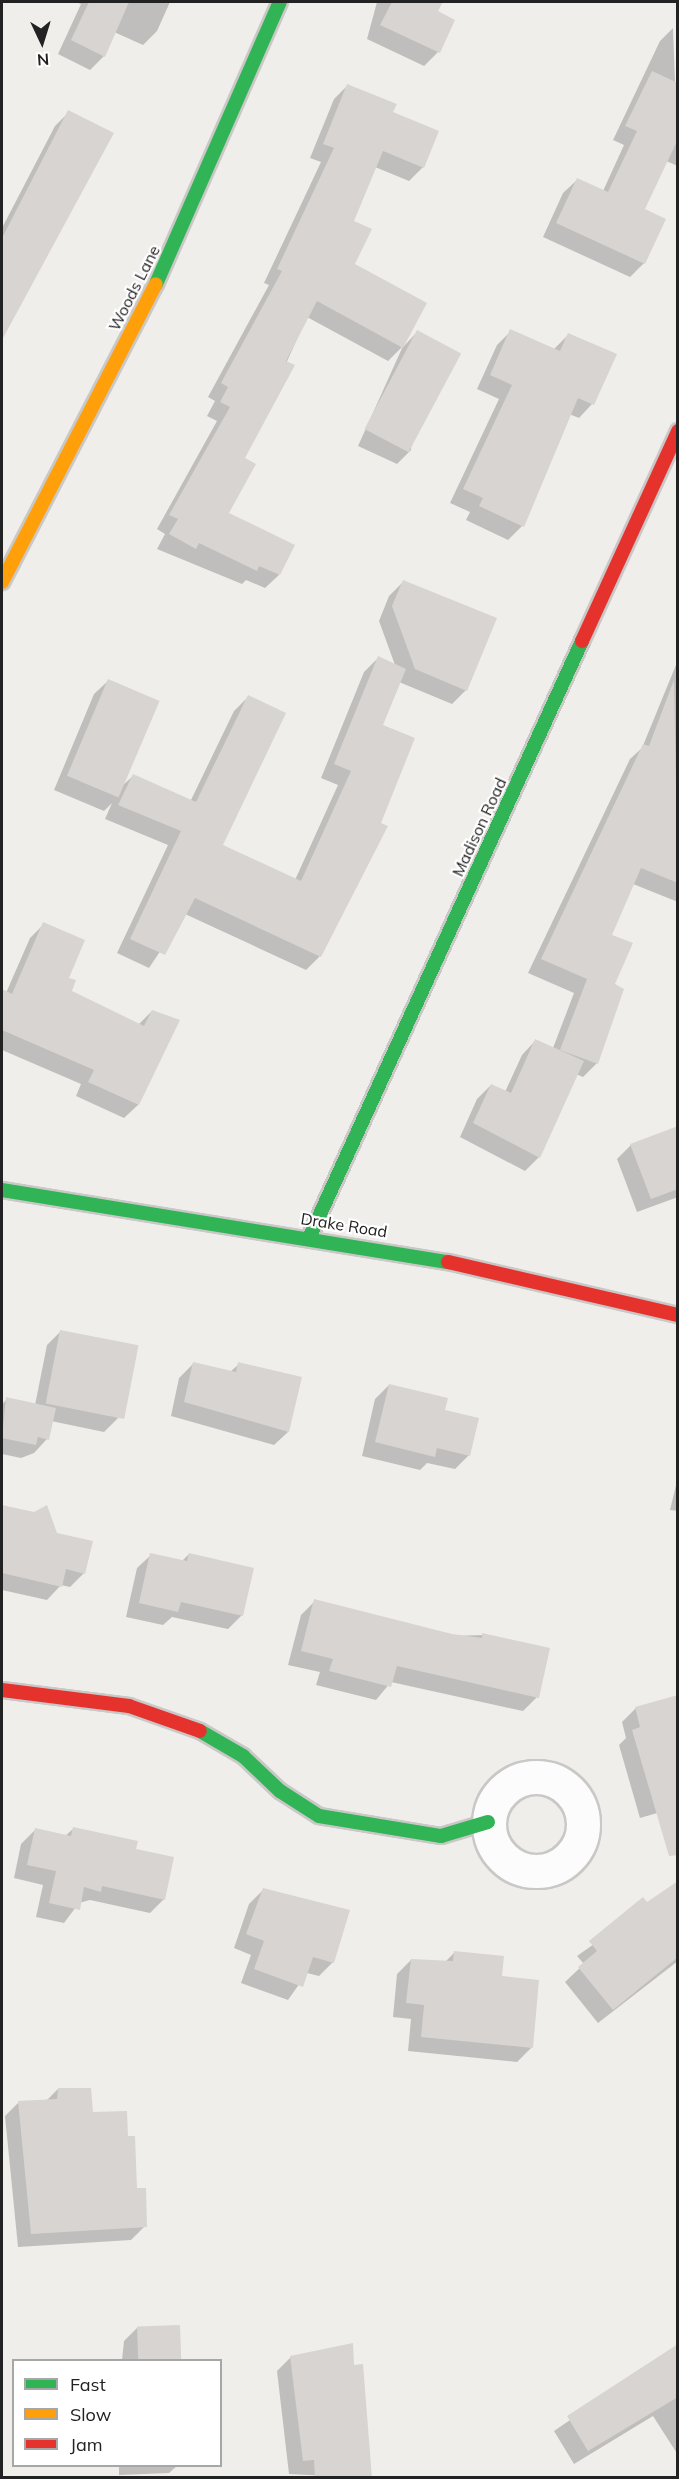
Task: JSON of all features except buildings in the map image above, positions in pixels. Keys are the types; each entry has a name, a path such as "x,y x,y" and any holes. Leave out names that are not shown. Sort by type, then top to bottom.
{"street":[{"name":"Woods Lane","path":"2,582 163,270 280,2"},
{"name":"Madison Road","path":"310,1236 678,431"},
{"name":"Drake Road","path":"2,1190 310,1236 678,1315"},
{"path":"2,1690 129,1706 188,1724 243,1756 280,1791 319,1816 441,1836 488,1822"}],"traffic: fast":[{"path":"156,284 280,2"},
{"path":"310,1236 582,641"},
{"path":"2,1190 448,1262"},
{"path":"200,1731 243,1756 280,1791 319,1816 441,1836 488,1822"}],"traffic: slow":[{"path":"2,582 156,284"}],"traffic: jam":[{"path":"582,641 678,431"},
{"path":"448,1262 678,1315"},
{"path":"2,1690 129,1706 200,1731"}]}
